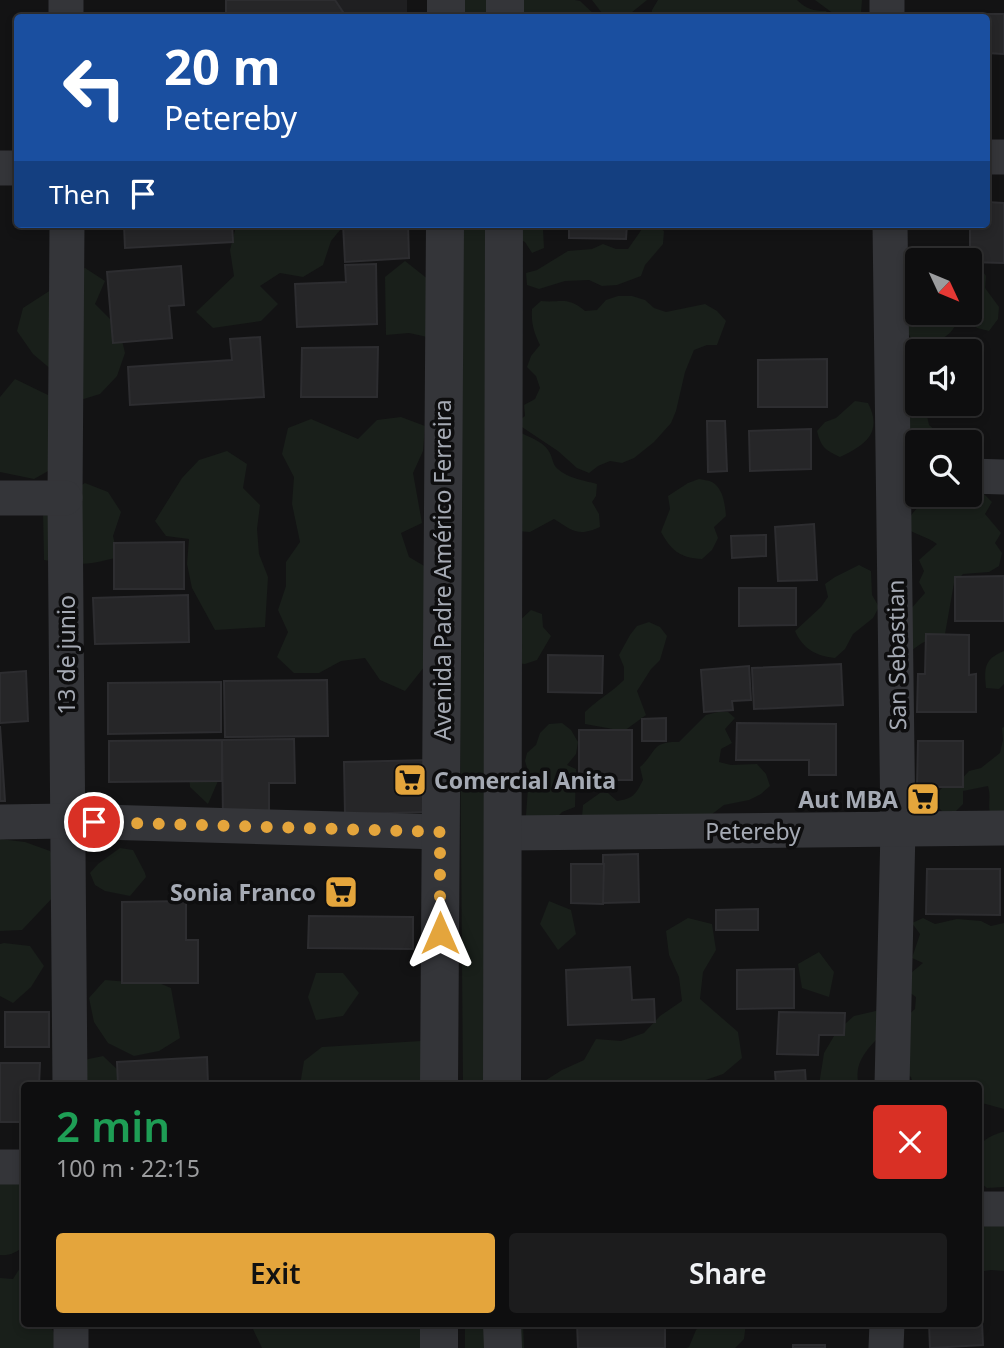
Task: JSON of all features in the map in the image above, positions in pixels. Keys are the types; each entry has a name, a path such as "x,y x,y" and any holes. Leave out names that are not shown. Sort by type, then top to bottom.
{"street":[{"name":"13 de junio","path":"67,228 65,498 70,1082"},
{"name":"Avenida Padre Américo Ferreira","path":"439,1082 444,228"},
{"path":"502,1082 504,228"},
{"name":"San Sebastian","path":"890,228 905,475 892,1082"},
{"path":"982,476 1004,477"},
{"path":"0,498 65,498"},
{"path":"0,822 68,821 440,832"},
{"name":"Petereby","path":"503,833 1004,828"},
{"path":"0,1167 21,1167"},
{"path":"982,1209 1004,1209"},
{"path":"71,1327 71,1348"},
{"path":"439,1327 439,1348"},
{"path":"502,1327 503,1348"},
{"path":"886,1348 887,1327"}],"shaded area":[{"path":"226,0 407,0 407,14 226,14"},
{"path":"455,0 509,0 509,14 455,14"},
{"path":"522,0 575,0 580,1 594,14 519,14"},
{"path":"592,0 647,0 630,14 603,14"},
{"path":"658,0 797,0 810,9 826,11 828,14 652,14"},
{"path":"815,0 862,0 860,14 834,14"},
{"path":"236,228 342,228 331,241 323,265 303,277 280,273 260,286 278,304 261,321 213,328 196,312 234,276 230,250"},
{"path":"456,228 544,228 544,248 532,253 525,242 514,237 519,432 545,447 555,466 564,473 597,484 596,496 592,502 599,514 600,527 581,532 554,519 530,532 517,531 517,623 531,610 542,614 543,627 551,636 537,660 525,664 517,663 521,1082 463,1082"},
{"path":"659,228 664,231 663,244 645,265 641,276 617,285 602,286 589,280 565,281 539,289 527,285 526,273 537,270 568,251 592,249 603,244 616,249 628,249 642,229"},
{"path":"405,261 443,291 432,338 409,333 386,335 385,277"},
{"path":"85,268 105,281 95,304 119,328 125,353 117,376 100,394 74,402 57,466 34,479 0,472 0,397 15,379 48,395 52,370 33,354 17,331 23,308"},
{"path":"982,270 986,276 985,288 999,307 998,319 989,331 975,326 982,326"},
{"path":"905,283 905,326 954,326 950,333 940,339 911,339 897,314 898,289"},
{"path":"618,296 645,300 654,308 666,312 705,304 717,311 726,321 717,345 707,345 694,350 671,423 654,442 634,458 622,463 610,461 589,473 577,468 558,451 516,423 525,416 524,405 535,399 540,388 536,376 527,367 531,356 540,345 533,328 532,309 541,301 564,301 585,311 597,310 606,300"},
{"path":"905,371 905,405 898,373"},
{"path":"855,401 868,403 874,422 873,430 857,448 840,457 824,447 817,431 825,422 836,418"},
{"path":"911,416 927,416 929,425 935,430 905,430"},
{"path":"401,417 425,426 423,451 413,473 422,523 401,533 409,557 431,570 440,647 405,691 380,680 365,658 341,661 319,673 294,673 277,657 288,632 278,610 286,586 286,562 300,542 292,504 294,477 282,454 288,428 311,419 358,439 377,420"},
{"path":"227,451 247,464 243,488 260,505 257,529 259,554 268,577 265,627 215,630 192,588 187,564 189,539 166,536 155,521 182,478 199,460"},
{"path":"699,479 712,482 719,488 726,516 714,527 718,538 712,550 702,559 677,552 661,532 670,509 668,496"},
{"path":"85,483 108,492 121,512 113,536 118,557 81,564 44,560 43,511"},
{"path":"983,493 992,502 985,514 1001,533 995,543 1002,553 999,566 989,572 963,574 954,583 945,634 912,650 909,611 925,593 919,582 924,571 919,560 937,544 905,527 919,507 982,507"},
{"path":"859,565 871,571 872,595 879,607 873,618 853,634 845,649 835,658 816,653 802,643 795,631 828,597 825,584"},
{"path":"649,622 660,627 667,636 660,660 637,691 646,715 624,731 585,724 585,712 624,680 624,667 619,655 637,626"},
{"path":"1004,651 1004,684 999,689 986,688 987,665 992,657"},
{"path":"728,712 735,718 725,729 732,743 721,749 719,762 731,765 757,764 766,774 770,786 761,794 749,800 724,805 703,821 582,817 583,805 600,793 608,793 617,801 633,795 643,780 640,767 655,748 663,743 679,742 706,715"},
{"path":"562,723 571,730 578,742 576,754 567,765 576,769 575,807 562,812 544,831 525,829 529,774 525,761 527,753 536,745 540,733 549,724"},
{"path":"1004,727 1004,816 992,819 988,786 963,791 963,804 955,812 943,812 934,803 939,791 948,782 960,781 969,771 981,768 1000,753"},
{"path":"188,761 218,781 208,804 190,787"},
{"path":"0,839 25,842 50,851 63,872 56,894 22,930 0,931"},
{"path":"120,848 133,850 146,877 130,896 105,891 95,885 90,873"},
{"path":"549,901 571,910 576,934 558,950 540,924"},
{"path":"688,918 712,924 716,950 703,972 700,999 738,1032 742,1058 723,1074 700,1082 543,1082 584,1060 596,1039 621,1041 644,1033 660,1016 682,1001 679,977 669,955 666,931"},
{"path":"923,918 935,924 957,919 981,921 991,926 1004,923 1004,1109 982,1103 982,1082 912,1082 911,1077 892,1061 906,1017 915,1009 916,997 906,990 905,978 923,963 912,958 920,934 912,923"},
{"path":"0,944 30,946 44,966 31,987 13,1003 0,996"},
{"path":"819,952 834,972 829,997 802,988 798,964"},
{"path":"316,973 343,973 359,993 343,1016 316,1020 308,997"},
{"path":"105,980 154,981 171,988 180,1038 159,1051 134,1056 108,1043 94,1022 89,998"},
{"path":"880,1010 880,1036 859,1064 859,1082 819,1082 824,1053 837,1031 854,1016"},
{"path":"421,1041 439,1082 300,1082 304,1061 322,1047"},
{"path":"103,1056 120,1072 116,1082 65,1082 79,1061"},
{"path":"1004,1132 1004,1187 987,1188 982,1184 982,1143"},
{"path":"0,1154 21,1169 21,1248 13,1253 0,1255"},
{"path":"1004,1215 1004,1271 982,1271 982,1218"},
{"path":"21,1268 21,1327 51,1327 64,1348 0,1348 0,1278 13,1279"},
{"path":"252,1327 423,1327 421,1348 262,1348"},
{"path":"465,1327 523,1327 524,1348 465,1348"},
{"path":"699,1327 746,1327 744,1339 735,1348 686,1348 689,1347"}],"building":[{"path":"226,0 335,0 344,14 226,14"},
{"path":"990,14 1004,14 1004,54 990,53"},
{"path":"990,202 1004,203 1004,263 982,262 982,248 970,248 970,228 990,228"},
{"path":"124,228 232,228 233,242 125,248"},
{"path":"343,228 408,228 409,258 345,262"},
{"path":"569,228 627,228 626,239 569,238"},
{"path":"376,264 377,324 297,327 295,284 346,282 345,265"},
{"path":"181,266 184,305 169,306 172,338 113,343 107,272"},
{"path":"260,337 264,397 130,405 128,367 232,360 230,339"},
{"path":"378,347 377,397 301,397 302,348"},
{"path":"827,359 827,407 758,407 758,360"},
{"path":"707,421 725,421 727,471 708,472"},
{"path":"811,429 811,469 750,471 749,431"},
{"path":"814,524 817,580 778,581 775,527"},
{"path":"766,535 766,556 732,558 731,536"},
{"path":"184,542 184,589 114,589 114,543"},
{"path":"1004,576 1004,621 955,621 955,577"},
{"path":"739,588 796,588 796,625 739,626"},
{"path":"188,595 189,642 95,644 93,598"},
{"path":"926,634 969,635 969,675 976,674 976,712 917,712 918,674 925,674"},
{"path":"548,655 603,656 602,693 548,692"},
{"path":"841,664 843,705 754,709 752,668"},
{"path":"749,666 751,700 732,701 733,710 704,712 701,670"},
{"path":"26,671 28,721 0,723 0,673"},
{"path":"327,680 328,736 225,737 224,681"},
{"path":"221,682 221,732 108,734 108,683"},
{"path":"666,718 666,741 642,741 642,719"},
{"path":"737,723 836,724 836,775 809,775 809,760 736,760"},
{"path":"0,726 5,801 0,801"},
{"path":"579,730 632,730 632,780 579,780"},
{"path":"294,739 295,783 269,783 269,817 223,818 222,740"},
{"path":"222,740 222,781 109,782 109,741"},
{"path":"918,741 963,741 963,787 917,787"},
{"path":"430,760 431,812 345,814 344,762"},
{"path":"638,854 639,902 603,903 603,855"},
{"path":"571,864 604,864 603,904 571,903"},
{"path":"927,869 1000,869 1000,915 926,914"},
{"path":"186,901 186,940 198,940 198,983 122,983 122,902"},
{"path":"758,909 758,930 716,930 716,910"},
{"path":"309,916 413,917 413,949 308,948"},
{"path":"630,967 632,1000 654,999 655,1022 568,1025 566,970"},
{"path":"794,969 794,1008 737,1009 737,970"},
{"path":"5,1012 49,1012 49,1047 5,1047"},
{"path":"779,1012 845,1013 844,1035 819,1035 818,1055 777,1054"},
{"path":"207,1057 208,1082 118,1082 117,1062"},
{"path":"0,1063 40,1063 39,1082 21,1082 21,1122 0,1122"},
{"path":"805,1070 806,1082 776,1082 775,1072"},
{"path":"982,1322 983,1345 930,1348 929,1327 982,1327"},
{"path":"577,1327 665,1327 665,1348 578,1348"},
{"path":"793,1345 825,1345 825,1348 793,1348"}],"place":[{"name":"Comercial Anita","path":"410,780"},
{"name":"Aut MBA","path":"923,799"},
{"name":"Sonia Franco","path":"341,892"}],"route":[{"path":"94,822 440,832 440,933"}]}
